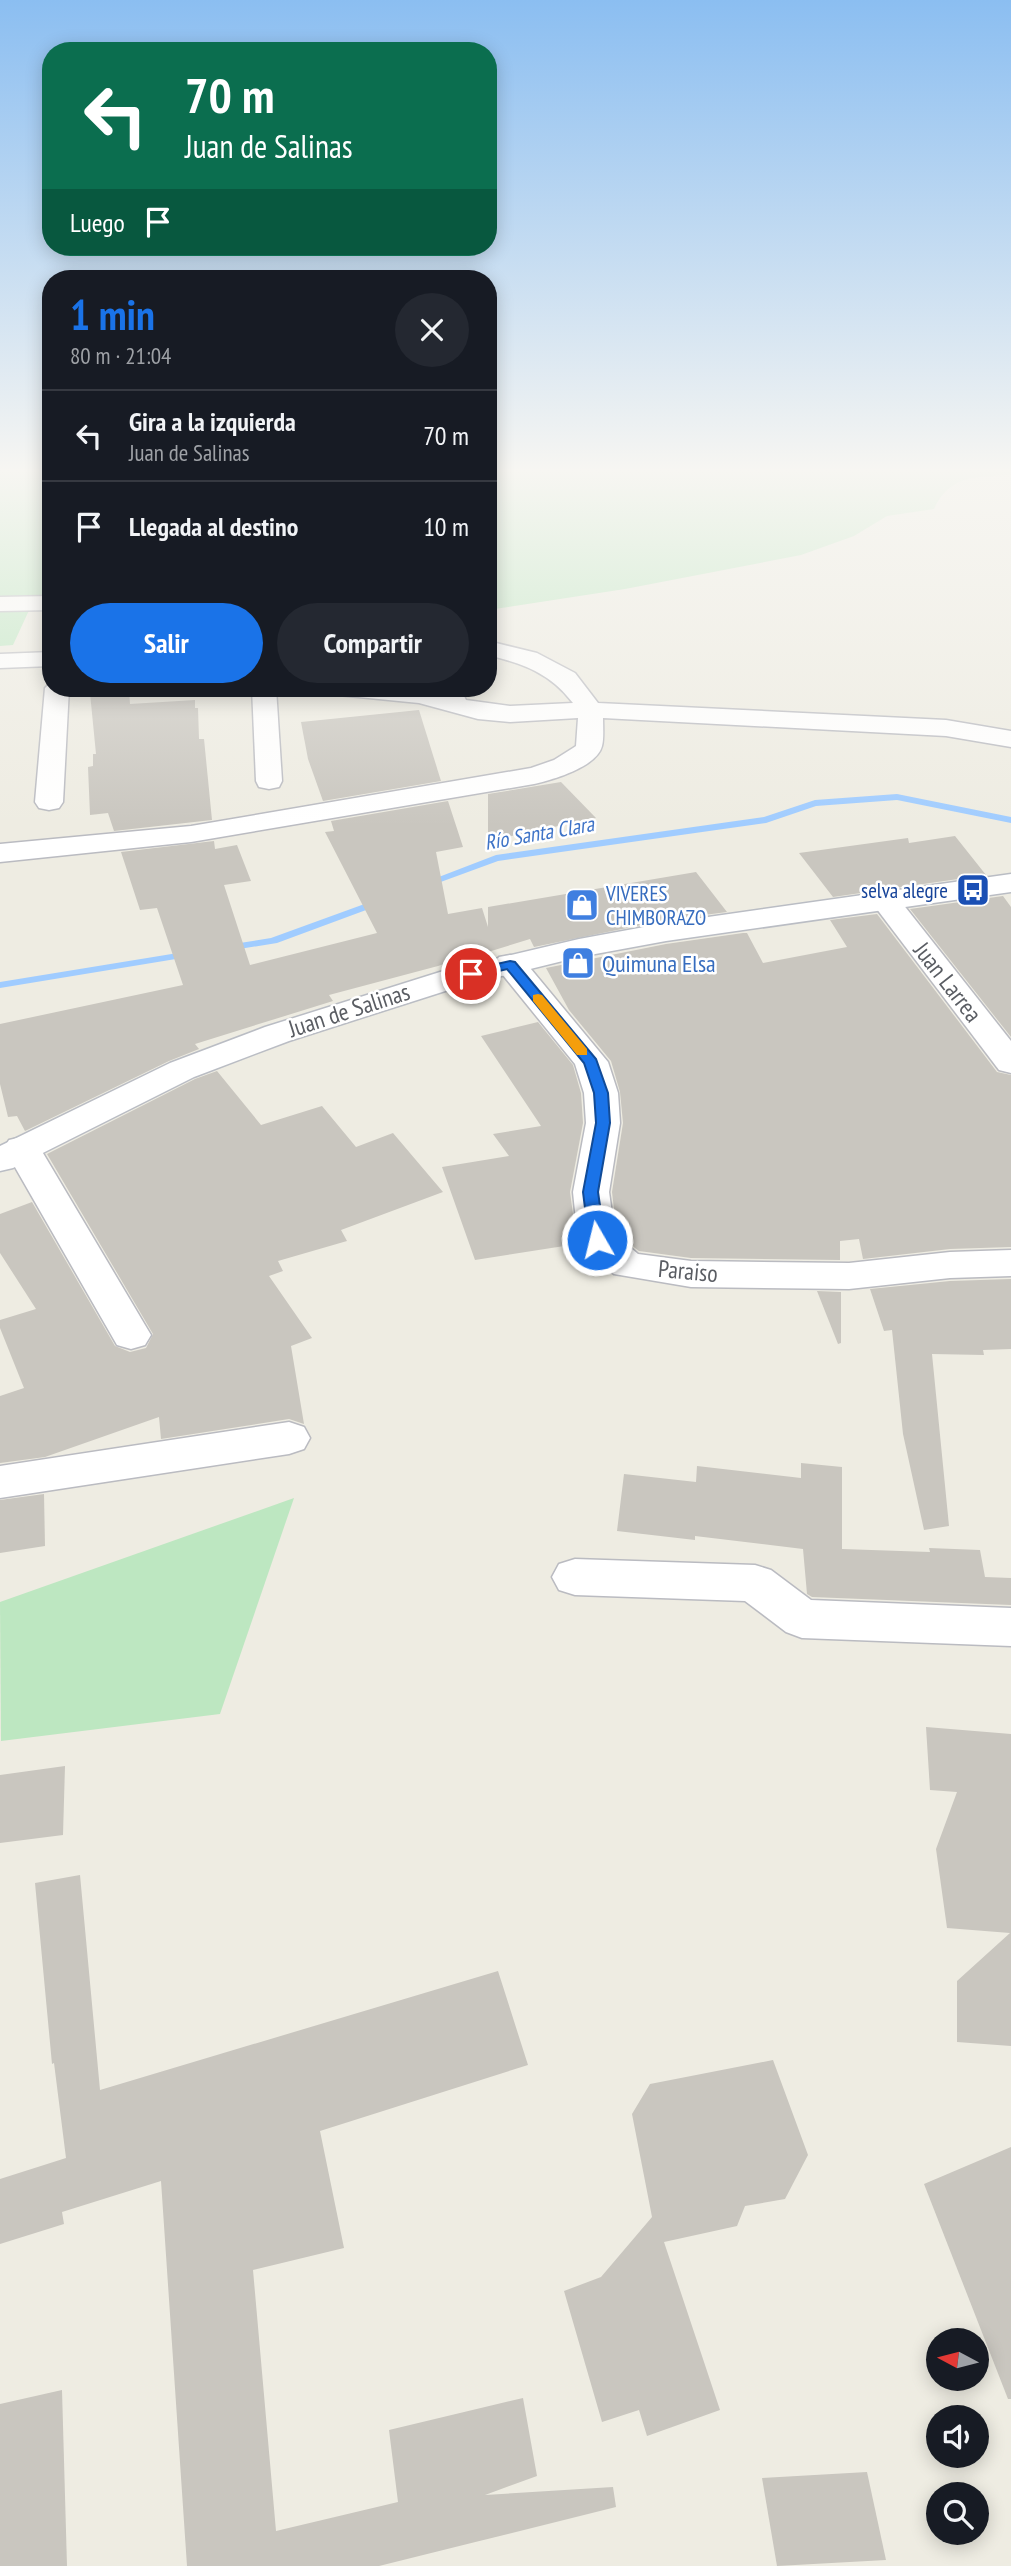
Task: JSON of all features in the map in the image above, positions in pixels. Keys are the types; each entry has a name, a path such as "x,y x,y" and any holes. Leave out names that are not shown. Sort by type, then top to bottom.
{"street":[{"path":"0,604 42,603"},
{"path":"0,853 191,834 534,776 575,761 589,748 583,700 566,678 527,659 497,651"},
{"path":"0,661 42,660"},
{"path":"49,802 56,697"},
{"path":"264,697 269,781"},
{"path":"412,697 478,711 510,714 583,700 946,728 1011,739"},
{"name":"Juan de Salinas","path":"11,1154 182,1070 277,1034 397,994 510,964 666,932 1011,883"},
{"name":"Juan Larrea","path":"885,900 1011,1063"},
{"name":"Paraiso","path":"510,964 591,1062 601,1093 603,1123 591,1192 597,1240 627,1265 691,1274 849,1276 950,1265 1011,1263"},
{"path":"11,1154 131,1335"},
{"path":"0,1482 289,1437"},
{"path":"575,1577 755,1583 802,1619 1011,1627"}],"green space":[{"path":"0,587 42,587 42,604 31,606 13,645 0,646"},
{"path":"497,587 637,587 497,609"},
{"path":"294,1498 220,1714 1,1741 0,1602"}],"building":[{"path":"90,697 130,697 130,704 195,700 195,708 198,708 199,739 204,739 212,820 114,831 108,813 90,815 88,767 93,766 93,754 96,754"},
{"path":"419,710 441,781 323,801 308,759 301,722"},
{"path":"561,782 596,818 488,841 488,794"},
{"path":"448,801 463,847 436,852 448,914 482,908 488,927 488,907 696,872 727,912 666,920 534,947 530,939 488,952 488,949 438,966 329,995 333,1001 195,1044 199,1049 25,1131 17,1116 8,1117 0,1084 0,1024 183,985 157,908 140,910 121,852 214,841 215,849 237,845 251,881 224,885 250,965 377,933 325,832 334,831 331,821"},
{"path":"955,836 986,875 833,897 799,853 908,838 909,843"},
{"path":"1003,896 1011,907 1011,1037 910,909"},
{"path":"877,914 997,1072 1011,1075 1011,1247 950,1249 863,1259 859,1239 840,1241 840,1260 691,1258 639,1251 617,1234 612,1192 623,1123 620,1092 611,1061 569,1010 546,968 666,944 743,933 747,933 763,963 847,947 830,920"},
{"path":"538,1022 573,1065 581,1093 583,1123 570,1192 577,1244 475,1260 442,1167 509,1156 493,1134 541,1126 481,1036"},
{"path":"217,1071 261,1125 322,1106 356,1147 393,1133 443,1192 341,1230 347,1241 278,1261 283,1271 269,1276 312,1338 291,1346 304,1424 289,1419 161,1439 159,1417 45,1457 0,1463 0,1396 24,1388 0,1328 0,1320 36,1309 0,1253 0,1214 32,1202 115,1346 130,1352 146,1348 153,1334 47,1154 195,1079"},
{"path":"1011,1279 1011,1349 983,1350 984,1355 932,1354 949,1526 924,1530 903,1434 892,1330 884,1331 870,1289 950,1281"},
{"path":"817,1291 841,1292 841,1343 838,1344"},
{"path":"801,1463 842,1467 842,1549 930,1552 929,1548 980,1550 985,1577 1011,1578 1011,1605 812,1597 807,1594 803,1549 695,1536 695,1540 617,1531 624,1474 696,1482 697,1466 801,1478"},
{"path":"44,1494 45,1546 0,1553 0,1500"},
{"path":"926,1727 1011,1734 1011,2046 957,2042 957,1981 1010,1933 947,1928 936,1849 957,1792 930,1790"},
{"path":"65,1766 63,1835 0,1843 0,1775"},
{"path":"80,1875 100,2090 498,1971 528,2065 320,2131 344,2248 253,2270 276,2531 398,2502 389,2430 523,2398 537,2476 485,2495 613,2487 616,2507 379,2566 187,2566 161,2181 62,2212 64,2224 0,2244 0,2179 66,2158 54,2063 52,2064 35,1883"},
{"path":"773,2060 808,2155 785,2199 745,2206 737,2226 664,2242 720,2410 647,2436 639,2410 602,2422 564,2291 601,2277 652,2217 632,2114 650,2084"},
{"path":"1011,2147 1011,2399 1008,2399 989,2350 989,2328 980,2328 924,2184"},
{"path":"62,2390 67,2566 0,2566 0,2404"},
{"path":"867,2472 886,2560 777,2566 762,2478"}],"waterway":[{"name":"Río Santa Clara","path":"423,885 496,858 766,820 815,803 897,797 1011,820"},
{"name":"Río Santa Clara","path":"227,948 273,941 381,901"},
{"name":"Río Santa Clara","path":"0,985 190,954"}],"slow traffic":[{"path":"538,998 582,1052"}],"place":[{"name":"selva alegre","path":"973,890"},
{"name":"VIVERES CHIMBORAZO","path":"582,905"},
{"name":"Quimuna Elsa","path":"578,963"}],"route":[{"path":"471,974 510,964 591,1062 601,1093 603,1123 591,1192 597,1240"}]}
